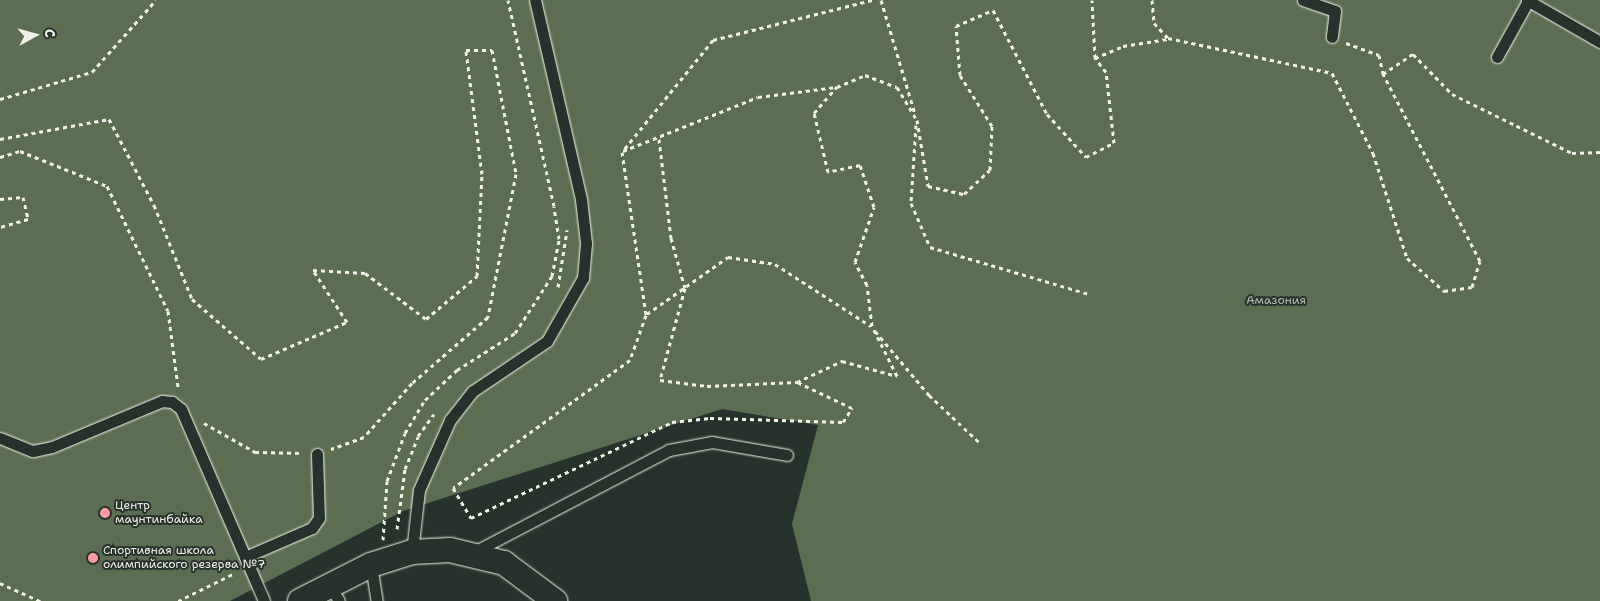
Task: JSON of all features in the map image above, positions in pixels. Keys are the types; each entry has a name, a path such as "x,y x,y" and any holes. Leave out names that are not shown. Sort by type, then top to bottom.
{"street":[{"path":"300,601 334,593 390,559 472,552 504,563 555,601"}],"lane":[{"path":"377,601 390,559 450,420 473,391 547,341 582,278 586,243 580,199 535,0"},
{"path":"1303,0 1336,11 1332,37"},
{"path":"1497,57 1528,1 1600,42"},
{"path":"0,438 33,450 52,448 162,402 172,402 181,409 264,601"},
{"path":"472,552 669,450 712,442 787,455"},
{"path":"246,562 312,528 318,518 317,454"}],"path":[{"path":"0,99 92,72 156,0"},
{"path":"390,559 387,481 405,432 425,400 456,370 516,333 552,276 559,239 554,206 508,0"},
{"path":"798,382 852,408 843,422 710,418 672,422 470,518 453,488 630,360 646,314 622,152 713,40 872,0"},
{"path":"881,0 917,120 928,186 964,194 990,170 992,126 960,75 956,26 993,10 1047,114 1086,157 1114,144 1106,72 1095,58 1092,0"},
{"path":"1152,0 1154,23 1168,38"},
{"path":"1095,58 1123,46 1168,38 1332,73 1373,153 1407,258 1444,291 1472,286 1480,261 1383,74 1379,54 1332,37"},
{"path":"0,139 109,119 154,205 192,299 261,359 348,322 313,270 366,273 426,319 477,276 482,174 466,50 492,50 516,174 488,317 412,383 364,437 317,454 255,452 181,409 168,311 107,186 20,151 0,156"},
{"path":"1383,74 1413,54 1452,94 1572,153 1600,152"},
{"path":"622,152 659,139 758,98 836,87 865,75 897,87 917,120 911,204 930,247 1088,294"},
{"path":"659,139 671,238 685,288 660,380 707,386 798,382 842,361 897,376 872,326 867,285 855,262 874,207 860,165 828,172 814,114 836,87"},
{"path":"0,199 23,197 28,219 0,227"},
{"path":"555,293 566,255 567,227"},
{"path":"646,314 728,257 775,264 872,326 929,395 980,443"},
{"path":"390,559 404,469 418,436 437,410"},
{"path":"178,601 246,562"},
{"path":"0,583 40,601"}],"green space":[{"name":"Амазония","path":"0,0 1600,0 1600,601 811,601 792,524 818,425 722,409 403,511 230,601 0,601"}],"place":[{"name":"Центр маунтинбайка","path":"105,513"},
{"name":"Спортивная школа олимпийского резерва №7","path":"93,558"}]}
